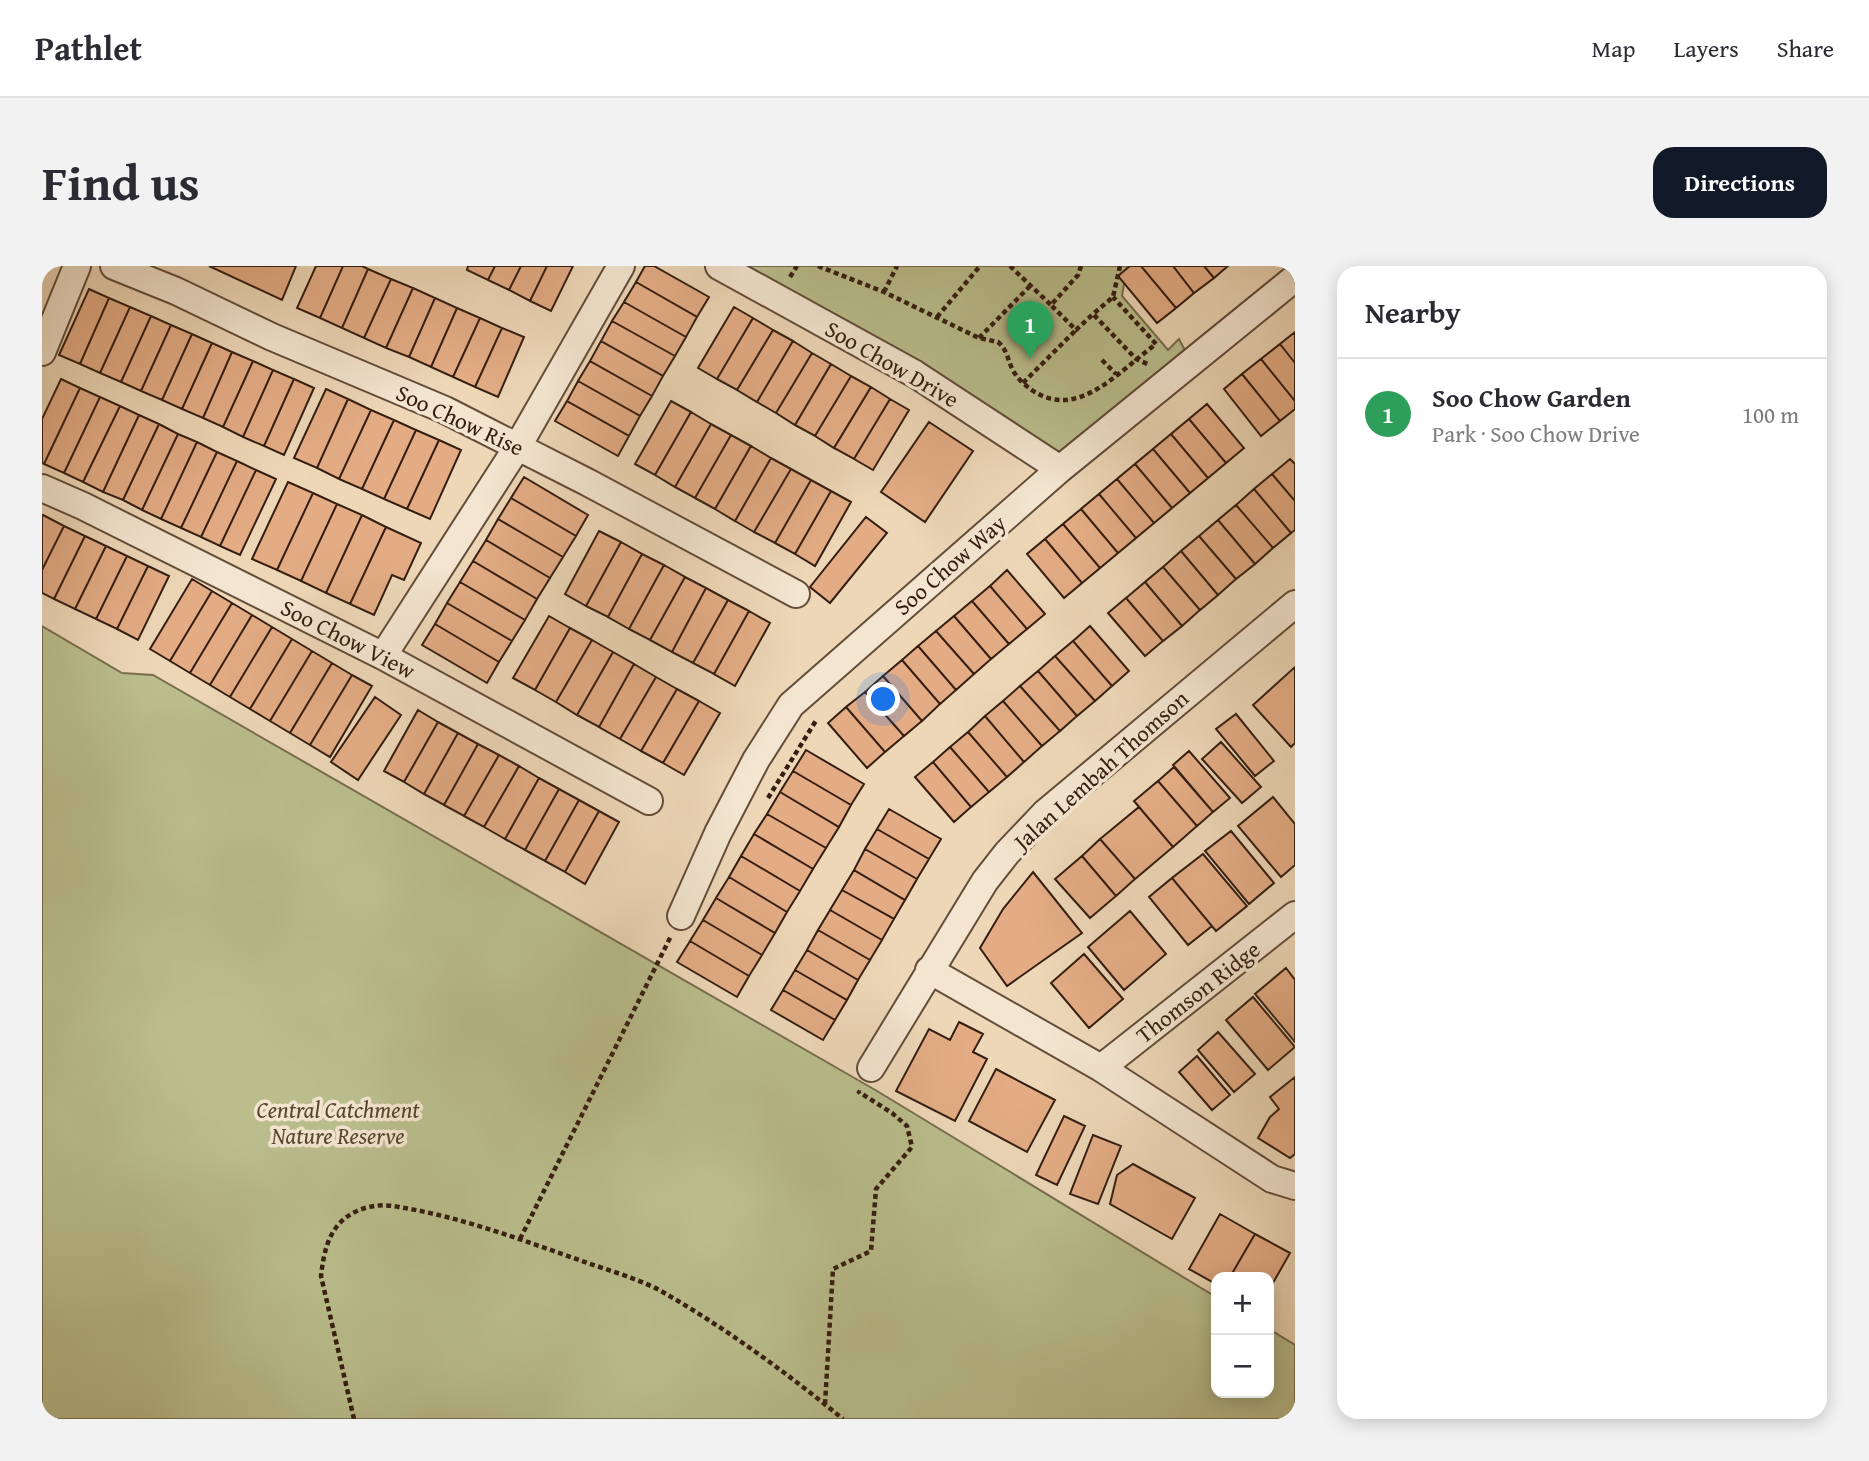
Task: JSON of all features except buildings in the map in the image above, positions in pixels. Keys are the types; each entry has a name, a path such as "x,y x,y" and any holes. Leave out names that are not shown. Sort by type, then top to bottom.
{"street":[{"path":"42,352 77,266"},
{"name":"Soo Chow Rise","path":"114,266 176,290 272,337 445,410 519,446 796,594"},
{"path":"383,656 519,446 621,266"},
{"name":"Soo Chow Drive","path":"719,266 915,374 1060,469"},
{"name":"Soo Chow Way","path":"681,916 718,833 755,760 791,705 1060,469 1295,278"},
{"name":"Soo Chow View","path":"42,488 383,656 649,801"},
{"name":"Jalan Lembah Thomson","path":"871,1068 985,881 1007,853 1045,813 1295,604"},
{"name":"Thomson Ridge","path":"1101,1068 1295,915"},
{"path":"929,970 1101,1068 1272,1179 1295,1186"}],"path":[{"path":"818,266 884,292 979,338 999,342 1012,372 1023,383 1043,396 1067,401 1092,394 1156,344 1113,297"},
{"path":"884,292 897,266"},
{"path":"937,317 980,266"},
{"path":"1010,266 1076,330"},
{"path":"1051,305 1078,275 1081,266"},
{"path":"1023,383 1113,297 1120,266"},
{"path":"979,338 1030,286"},
{"path":"1093,314 1136,359 1154,367"},
{"path":"1102,360 1116,374"},
{"path":"767,799 807,731 822,712"},
{"path":"520,1239 681,916"},
{"path":"825,1404 832,1269 871,1251 876,1189 912,1147 907,1126 892,1113 859,1093 871,1068"},
{"path":"354,1419 321,1276 323,1254 331,1233 341,1222 358,1210 378,1205 399,1206 520,1239 659,1290 718,1327 843,1419"}],"green space":[{"path":"735,266 1127,266 1122,296 1168,350 1179,339 1191,362 1062,468"},
{"name":"Central Catchment Nature Reserve","path":"42,626 122,673 153,675 877,1091 1211,1294 1211,1398 1274,1398 1274,1332 1295,1345 1295,1419 42,1419"}],"place":[{"name":"Soo Chow Garden","path":"1030,359"}]}
